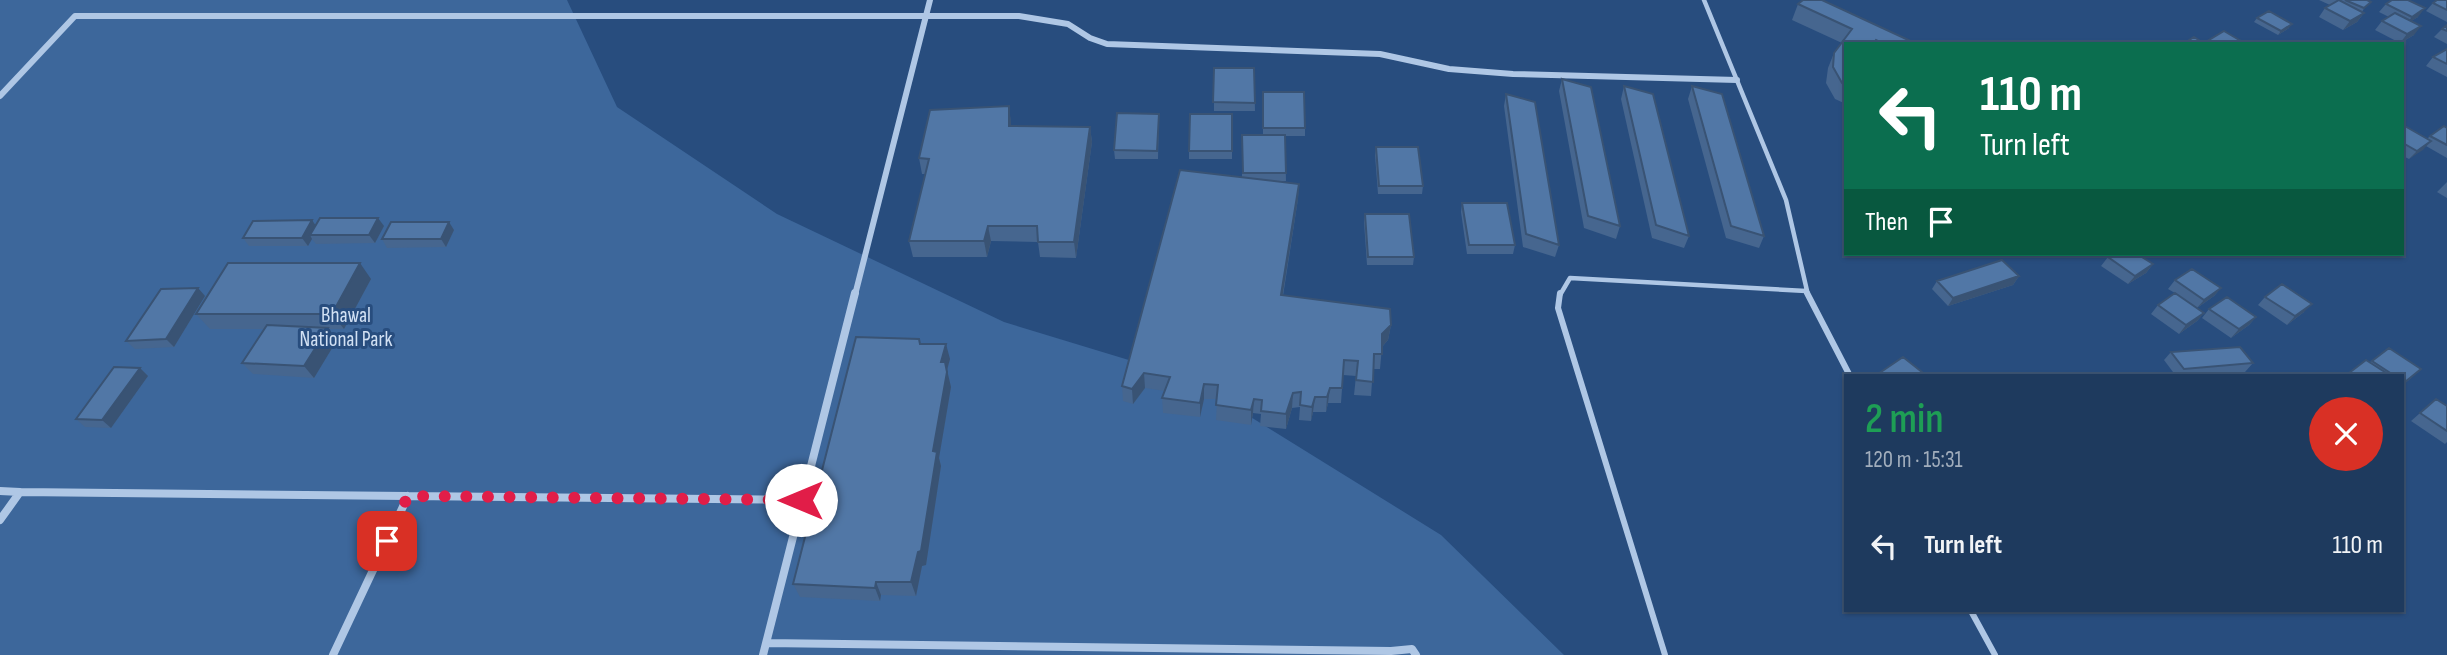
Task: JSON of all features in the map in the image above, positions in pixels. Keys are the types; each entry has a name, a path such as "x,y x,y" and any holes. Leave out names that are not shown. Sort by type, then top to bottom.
{"street":[{"path":"763,655 930,0"},
{"path":"0,96 75,16 1044,18 1068,23 1090,38 1118,45 1380,54 1449,69 1513,74 1737,80"},
{"path":"0,491 801,500"},
{"path":"0,520 20,492"},
{"path":"332,655 408,496"},
{"path":"766,643 1391,651 1412,649 1416,655"}],"lane":[{"path":"1704,0 1786,200 1806,291 1849,374"},
{"path":"1664,655 1558,308 1560,291 1570,278 1806,291"},
{"path":"1972,612 1995,655"}],"green space":[{"name":"Bhawal National Park","path":"0,0 567,0 617,107 777,214 1004,322 1188,378 1441,535 1564,655 0,655"}],"building":[{"path":"1803,0 1822,0 1913,42 1844,42 1844,84 1833,67 1834,53 1852,29 1798,4"},
{"path":"2339,0 2364,13 2350,21 2325,8"},
{"path":"2345,0 2367,0 2371,2 2364,8"},
{"path":"2392,0 2408,0 2425,8 2412,17 2386,4"},
{"path":"2447,0 2447,10 2433,3"},
{"path":"2269,11 2292,24 2281,31 2257,18"},
{"path":"2395,13 2421,26 2407,34 2382,21"},
{"path":"2224,31 2243,42 2212,42 2209,40"},
{"path":"2194,37 2202,42 2186,42"},
{"path":"2447,49 2447,64 2433,57"},
{"path":"1214,68 1254,68 1255,103 1213,102"},
{"path":"1562,79 1591,87 1620,226 1588,216"},
{"path":"1624,86 1653,94 1689,236 1656,225"},
{"path":"1692,86 1722,94 1764,236 1731,226"},
{"path":"1263,92 1304,92 1305,128 1263,128"},
{"path":"1506,94 1535,102 1559,245 1526,234"},
{"path":"1009,106 1009,126 1090,127 1074,242 1038,242 1037,226 988,226 984,241 909,241 929,159 919,158 930,110"},
{"path":"1117,113 1159,114 1157,151 1114,150"},
{"path":"1190,114 1232,114 1232,151 1189,151"},
{"path":"2404,126 2431,141 2417,151 2404,144"},
{"path":"2444,126 2447,128 2447,145 2430,136"},
{"path":"1242,135 1285,135 1286,173 1243,173"},
{"path":"1376,147 1418,147 1423,186 1379,186"},
{"path":"1180,170 1299,184 1281,295 1390,309 1391,325 1382,334 1382,354 1374,354 1373,382 1356,380 1358,361 1344,360 1342,388 1330,388 1327,397 1315,397 1312,407 1300,405 1301,392 1293,393 1286,414 1261,411 1262,400 1254,399 1251,410 1216,405 1218,385 1204,384 1200,403 1162,398 1170,377 1144,373 1132,389 1122,386"},
{"path":"1462,203 1507,203 1515,245 1469,245"},
{"path":"1365,214 1409,214 1414,257 1368,257"},
{"path":"320,218 378,218 369,235 310,235"},
{"path":"312,220 302,238 243,238 253,221"},
{"path":"391,222 449,222 441,239 382,239"},
{"path":"2140,256 2153,264 2135,276 2108,257"},
{"path":"2002,260 2019,276 1953,298 1937,281"},
{"path":"228,263 360,263 332,314 196,314"},
{"path":"2192,269 2221,288 2204,300 2175,280"},
{"path":"2282,284 2312,304 2295,316 2265,297"},
{"path":"198,288 166,339 126,341 161,289"},
{"path":"2175,293 2204,313 2186,325 2158,305"},
{"path":"2227,297 2256,317 2239,329 2209,309"},
{"path":"267,325 328,328 304,366 242,363"},
{"path":"856,337 919,339 920,344 946,344 941,362 945,362 947,372 933,451 937,452 921,551 918,552 911,582 876,582 875,588 793,584"},
{"path":"2240,347 2253,363 2184,369 2171,352"},
{"path":"2389,348 2421,369 2405,382 2404,374 2392,374 2372,361"},
{"path":"1903,357 1924,374 1878,374"},
{"path":"2366,360 2388,374 2351,374 2349,373"},
{"path":"114,367 140,368 102,420 76,419"},
{"path":"2436,399 2447,406 2447,431 2420,413"}],"route":[{"path":"387,541 408,496 801,500"}]}
